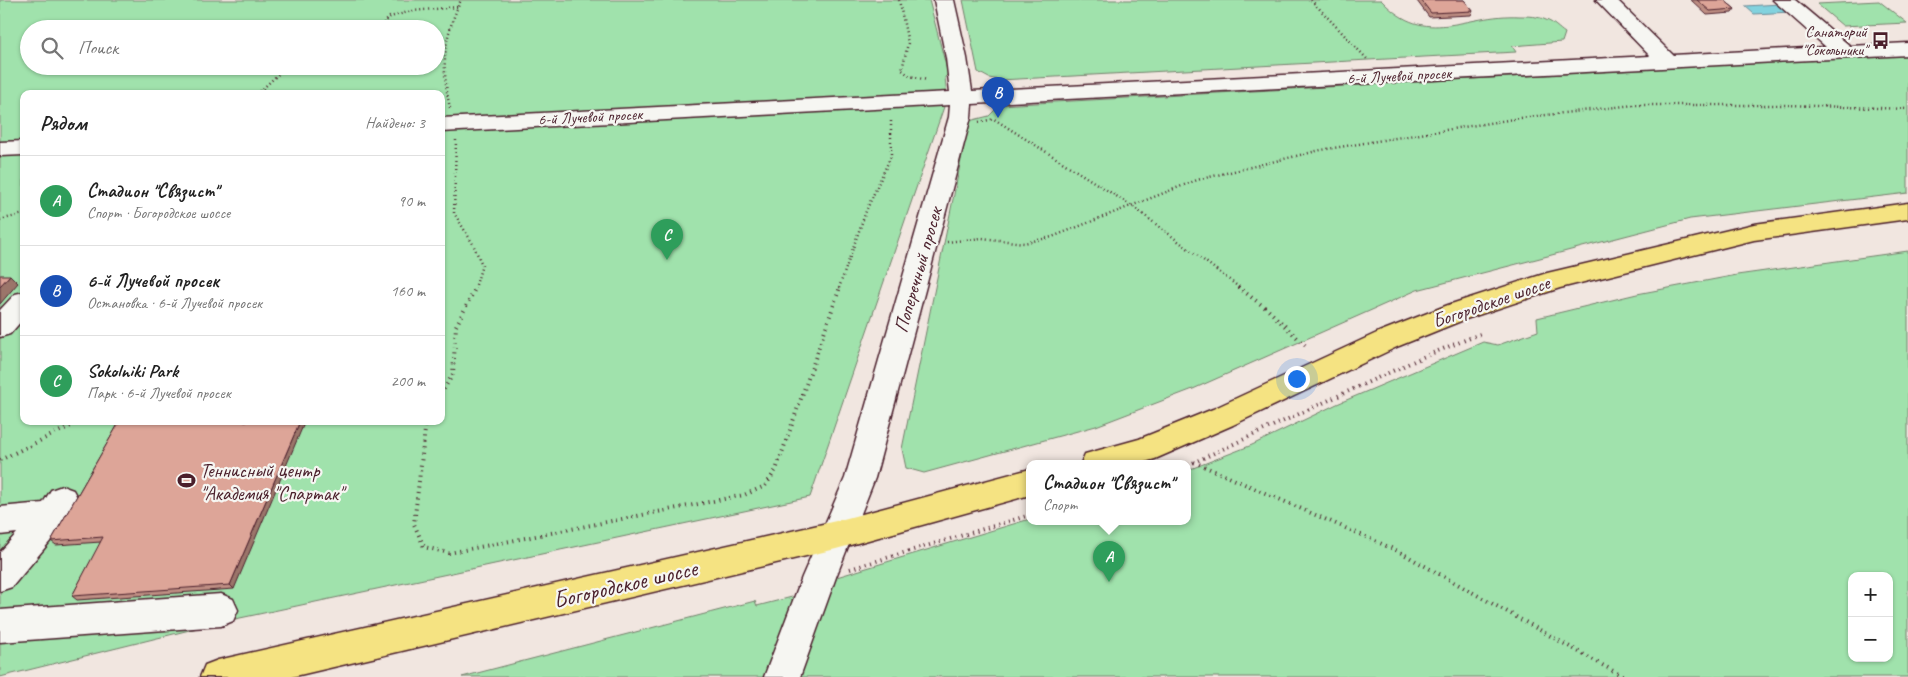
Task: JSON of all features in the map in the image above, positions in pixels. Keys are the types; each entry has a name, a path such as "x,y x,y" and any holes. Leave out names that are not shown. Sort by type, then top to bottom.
{"main road":[{"name":"Богородское шоссе","path":"1107,460 1144,450 1223,417 1388,339 1457,312 1556,280 1754,232 1908,211"},
{"name":"Богородское шоссе","path":"218,677 836,535 1026,483"}],"street":[{"name":"Поперечный просек","path":"782,677 836,535 860,478 961,107 961,78 944,0"},
{"path":"1606,0 1668,62"},
{"path":"1783,0 1846,53"},
{"name":"6-й Лучевой просек","path":"449,121 890,101 961,107 985,113 994,104 993,96 1908,50"},
{"path":"0,149 20,148"},
{"path":"0,327 20,305"},
{"path":"0,521 57,507 0,576"},
{"path":"0,626 221,610"}],"path":[{"path":"445,40 461,0"},
{"path":"899,0 908,43 902,70 910,76 925,81"},
{"path":"1312,0 1372,64"},
{"path":"388,20 412,10 458,7"},
{"path":"261,90 277,75"},
{"path":"443,75 444,90"},
{"path":"445,94 449,121 454,213 473,244 482,265 478,283 463,309 456,326 453,374 445,387"},
{"path":"426,425 414,524 424,548 449,554 744,495 765,486 776,470 866,212 891,156 890,101"},
{"path":"943,243 982,238 1024,243 1052,237 1197,180 1321,150 1520,118 1634,106 1786,105 1908,108"},
{"path":"994,119 1132,206 1268,309 1305,345"},
{"path":"0,220 20,215"},
{"path":"1191,464 1424,357 1480,334"},
{"path":"0,460 73,425"},
{"path":"1194,462 1398,551 1624,677"},
{"path":"845,570 1026,517"}],"green space":[{"path":"0,0 929,0 948,74 945,77 947,98 810,497 226,621 0,677"},
{"path":"963,0 1381,0 1398,15 1414,23 1430,26 1499,16 1529,16 1549,21 1565,33 1562,42 1512,46 1516,52 1000,80 989,78 978,72"},
{"path":"1879,1 1907,23 1843,26 1817,4"},
{"path":"1908,55 1908,193 1690,219 1417,290 1193,389 1096,426 924,473 906,468 902,449 969,121 989,116 1000,105"},
{"path":"1908,251 1908,677 462,677 755,601 757,606 827,588 830,579 1026,520 1026,525 1191,525 1191,469 1252,445 1337,404 1483,342 1498,345 1538,331 1537,318 1637,294 1737,275"}],"water":[{"path":"1781,4 1791,12 1754,14 1745,6"}],"building":[{"path":"1421,0 1464,0 1473,11 1431,13"},
{"path":"1697,0 1724,0 1735,9 1710,11"},
{"path":"0,275 10,275 0,286"},
{"name":"Теннисный центр \"Академия \"Спартак\"","path":"118,425 298,425 230,585 72,596 103,537 51,541"}],"place":[{"name":"Санаторий \"Сокольники\"","path":"1881,41"},
{"name":"6-й Лучевой просек","path":"998,118"},
{"name":"Sokolniki Park","path":"667,260"},
{"name":"Теннисный центр \"Академия \"Спартак\"","path":"186,481"},
{"name":"Стадион \"Связист\"","path":"1109,582"}]}
